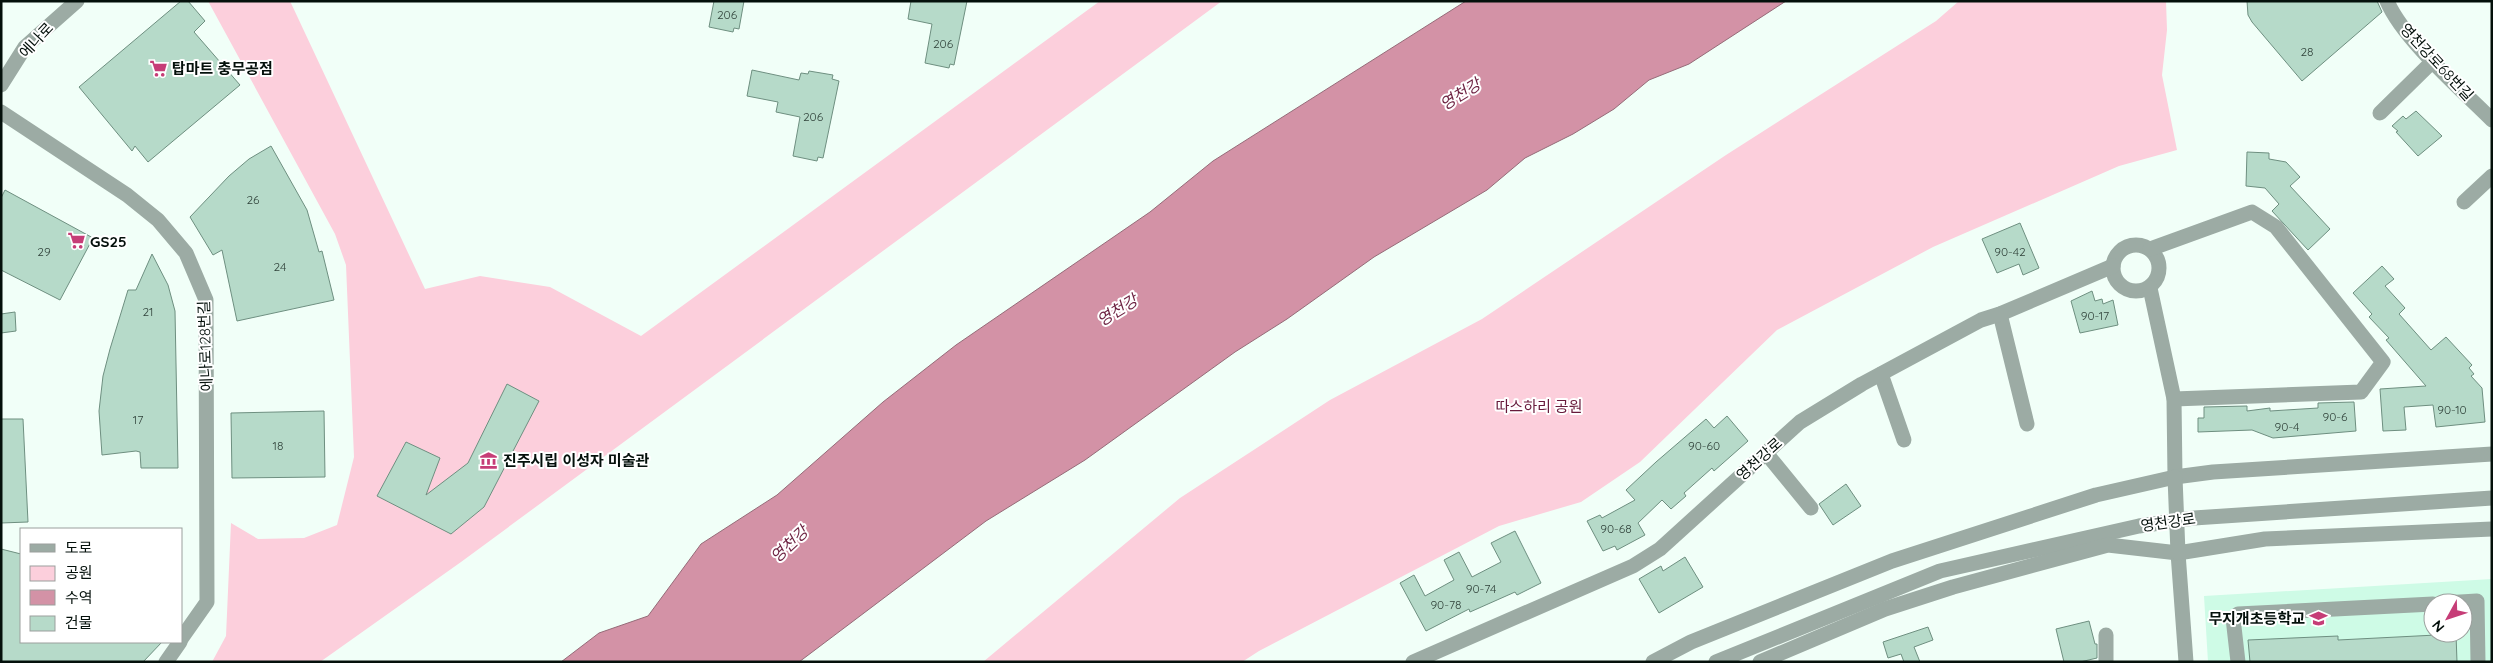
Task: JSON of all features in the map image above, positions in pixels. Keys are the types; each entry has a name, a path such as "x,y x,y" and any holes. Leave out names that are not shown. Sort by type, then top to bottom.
{"street":[{"name":"에나로","path":"1,85 25,47 77,1"},
{"name":"영천강로68번길","path":"2387,1 2394,16 2433,61 2492,120"},
{"path":"2380,112 2433,61"},
{"name":"에나로128번길","path":"1,112 127,195 158,220 186,253 206,300 207,602 182,638"},
{"path":"2464,202 2492,176"},
{"path":"2150,250 2252,212 2276,227 2382,362 2361,392 2174,399"},
{"path":"2138,245 2150,250 2156,255 2160,269 2158,276 2150,288 2136,292 2128,290 2117,281 2113,266 2119,253 2124,248 2138,245"},
{"name":"영천강로","path":"1413,662 1438,657 1633,566 1660,549 1800,422 1881,374 1981,320 2000,314 2113,266"},
{"path":"2150,288 2174,399 2178,553 2186,662"},
{"path":"2000,314 2027,424"},
{"path":"1881,374 1904,440"},
{"path":"1766,453 1811,508"},
{"path":"1653,662 1691,642 1892,561 2096,495 2176,477 2213,472 2492,454"},
{"name":"영천강로","path":"1716,662 1940,571 2139,526 2194,518 2492,498"},
{"name":"영천강로","path":"1760,662 1885,609 1953,586 2108,546 2178,553 2265,539 2492,529"},
{"path":"2473,601 2477,601 2478,662"},
{"path":"2238,662 2233,618 2238,614 2423,605"},
{"path":"2106,635 2106,662"},
{"name":"에나로128번길","path":"166,662 179,643"}],"shaded area":[{"name":"무지개초등학교","path":"2492,579 2492,662 2208,662 2204,596"}],"green space":[{"path":"208,1 290,1 425,289 480,276 550,287 641,336 1100,1 1222,1 461,562 320,662 212,662 226,636 231,523 258,539 304,538 337,525 354,457 346,265 335,234"},
{"name":"따스하리 공원","path":"1959,1 2166,1 2167,30 2162,75 2177,150 2119,166 1933,247 1777,330 1640,462 1581,502 1499,526 1259,651 1242,662 983,662 1180,498 1330,400 1482,319 1726,155 1936,21"}],"water":[{"name":"영천강","path":"1466,1 1786,1 1689,64 1649,80 1614,109 1573,134 1525,158 1487,190 1374,257 1287,319 1235,352 1085,460 986,521 799,662 561,662 599,633 648,616 701,544 777,495 883,402 956,345 1150,212 1213,161"}],"building":[{"path":"181,1 188,1 205,21 194,32 240,85 148,162 135,146 132,151 79,87"},
{"path":"714,1 744,1 739,29 734,28 733,32 709,27"},
{"path":"911,1 967,1 954,65 950,64 949,68 925,63 932,24 908,19"},
{"path":"2247,1 2377,1 2382,12 2302,81 2252,22 2248,15"},
{"path":"752,70 799,80 801,73 808,74 809,71 833,75 832,79 839,81 823,158 818,157 817,161 793,156 800,117 776,112 778,102 747,96"},
{"path":"2416,111 2442,136 2418,156 2392,126 2403,116 2406,119"},
{"path":"271,146 307,210 319,252 322,251 334,300 237,321 222,250 213,255 190,217 229,176 249,159"},
{"path":"2247,152 2269,153 2269,159 2286,162 2300,177 2290,186 2330,229 2308,250 2272,211 2279,204 2265,188 2246,186"},
{"path":"5,190 93,238 60,300 1,270 1,198"},
{"path":"2020,223 2039,268 2023,275 2019,264 1997,273 1982,239"},
{"path":"152,254 168,285 175,311 178,468 141,468 140,452 136,451 102,455 99,411 103,376 128,290 136,290"},
{"path":"2382,266 2394,279 2385,286 2405,308 2399,314 2431,350 2446,337 2472,365 2469,368 2474,374 2471,376 2482,388 2485,422 2436,427 2433,405 2404,407 2406,430 2383,431 2380,389 2426,386 2386,340 2389,338 2369,317 2372,314 2353,293"},
{"path":"2092,291 2095,301 2102,299 2103,304 2113,300 2118,325 2080,333 2071,301"},
{"path":"15,312 16,331 1,333 1,314"},
{"name":"진주시립 이성자 미술관","path":"507,384 539,401 484,507 451,534 377,496 406,442 440,458 426,495 468,463"},
{"path":"2354,402 2356,431 2273,438 2252,430 2198,432 2198,418 2204,418 2204,407 2247,406 2247,411 2270,408 2270,411 2318,408 2318,403"},
{"path":"324,411 325,477 232,478 231,413"},
{"path":"1727,416 1748,441 1714,471 1712,468 1684,493 1686,496 1671,509 1662,500 1638,523 1645,535 1617,550 1615,546 1603,551 1587,521 1600,515 1602,518 1635,500 1626,490 1656,462 1706,419 1714,428"},
{"path":"1,419 23,419 28,522 1,523"},
{"path":"1846,484 1861,506 1833,525 1819,504"},
{"path":"1515,531 1541,583 1517,595 1515,592 1470,612 1469,609 1426,631 1400,583 1414,575 1425,596 1454,580 1444,560 1459,552 1472,577 1501,562 1491,543"},
{"path":"1,549 20,554 20,643 161,643 143,662 1,662"},
{"path":"1685,557 1703,587 1659,613 1639,579 1661,566 1663,571"},
{"path":"2089,621 2095,644 2097,644 2097,658 2080,662 2064,662 2056,629"},
{"path":"1928,627 1933,640 1914,647 1920,662 1904,662 1901,654 1888,658 1883,642"},
{"path":"2338,636 2338,640 2423,636 2423,643 2456,643 2457,662 2250,662 2248,640"}],"place":[{"name":"탑마트 충무공점","path":"158,68"},
{"name":"GS25","path":"76,241"},
{"name":"진주시립 이성자 미술관","path":"489,460"},
{"name":"무지개초등학교","path":"2319,618"}]}
